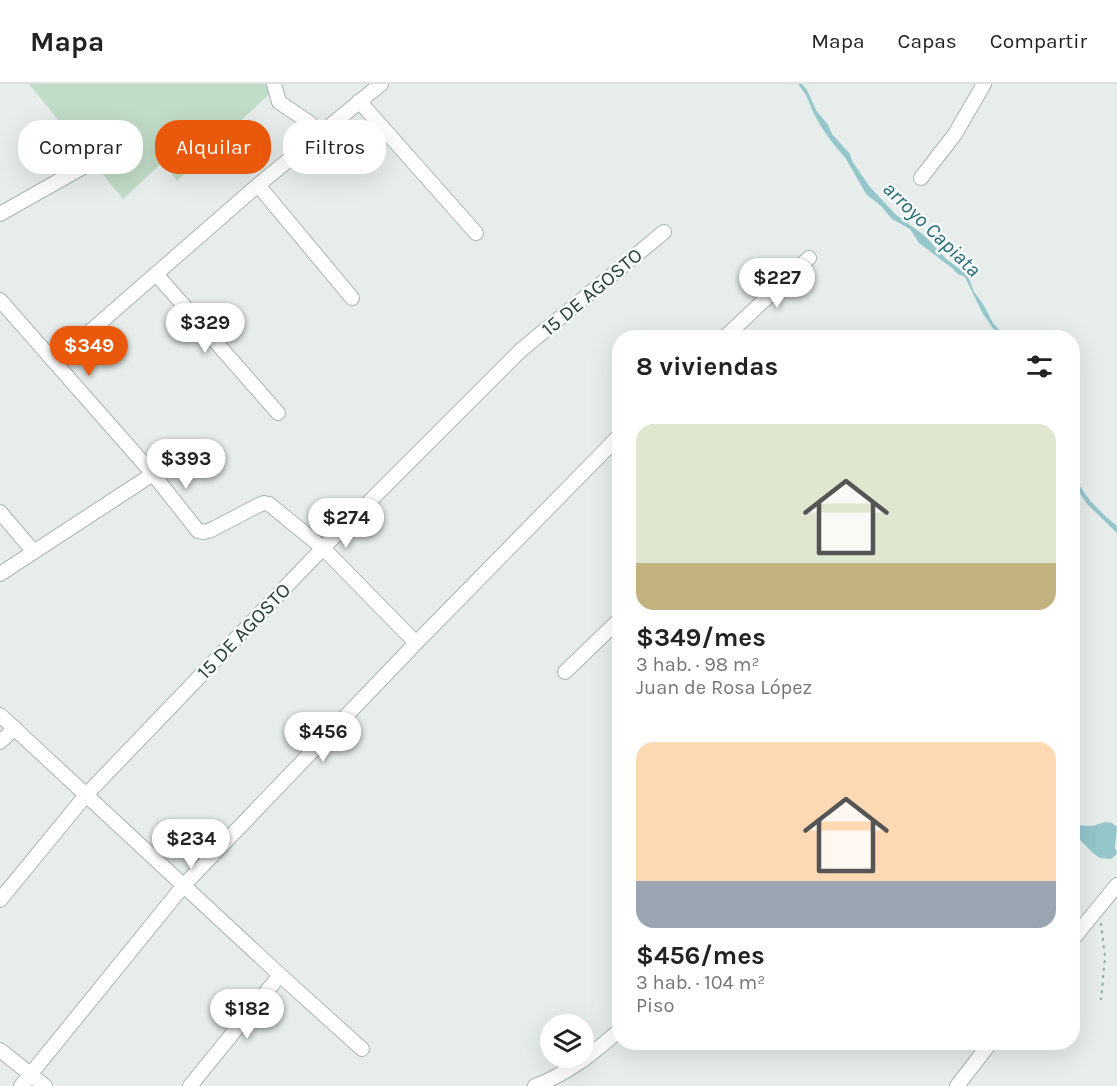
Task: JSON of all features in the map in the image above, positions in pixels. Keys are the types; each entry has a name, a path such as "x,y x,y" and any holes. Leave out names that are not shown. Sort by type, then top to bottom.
{"street":[{"path":"274,84 279,102 306,120"},
{"path":"337,120 381,84"},
{"path":"921,178 955,134 984,84"},
{"path":"359,102 476,233"},
{"path":"55,362 283,164"},
{"path":"0,214 71,174"},
{"path":"258,185 352,298"},
{"name":"15 DE AGOSTO","path":"0,900 86,795 323,548 521,350 664,232"},
{"path":"732,330 809,258"},
{"path":"156,274 278,413"},
{"path":"0,300 153,474 198,531 211,530 264,503 269,504 323,548 416,643"},
{"path":"21,1086 184,885 416,643 612,447"},
{"path":"0,574 153,474"},
{"path":"0,512 34,552"},
{"path":"565,672 612,627"},
{"path":"0,715 362,1049"},
{"path":"0,742 15,728"},
{"path":"1080,930 1117,885"},
{"path":"190,1086 280,975"},
{"path":"535,1086 555,1079 577,1065 612,1037"},
{"path":"0,1050 45,1086"},
{"path":"957,1086 985,1050"}],"path":[{"path":"1098,909 1105,957 1101,1000"}],"green space":[{"path":"29,84 280,84 242,120 155,120 155,169 123,199 103,174 143,174 143,120 58,120"},
{"path":"172,174 184,174 177,181"}],"water":[{"path":"798,84 802,84 807,90 816,110 832,134 850,154 852,161 870,187 895,214 925,236 946,259 967,274 974,292 1000,330 994,330 983,314 965,277 919,243 910,229 892,219 866,194 846,159 822,128"},
{"path":"1080,486 1096,507 1117,526 1117,533 1087,504 1080,494"},
{"path":"1105,822 1117,827 1115,847 1117,854 1111,859 1100,858 1080,840 1080,825 1092,826"}],"water label":[{"name":"arroyo Capiata","path":"932,229"}]}
